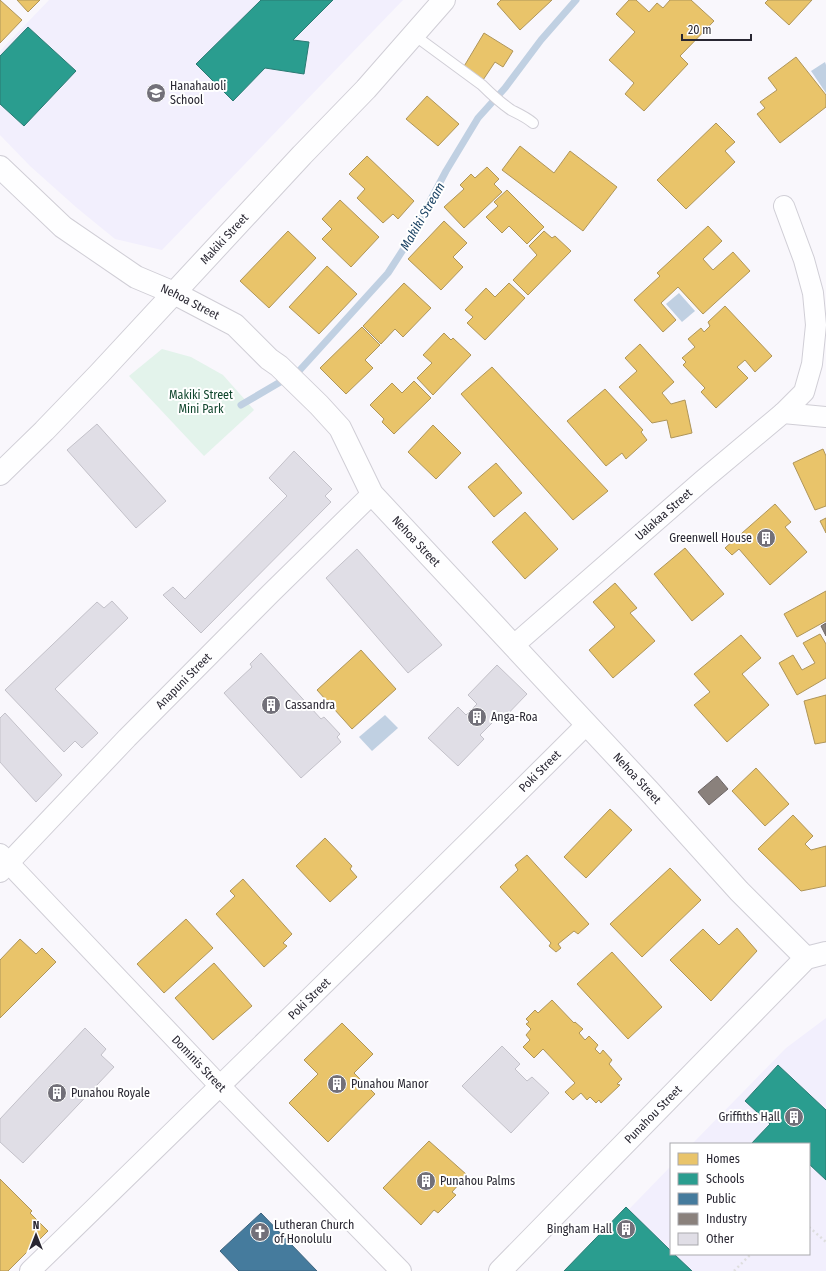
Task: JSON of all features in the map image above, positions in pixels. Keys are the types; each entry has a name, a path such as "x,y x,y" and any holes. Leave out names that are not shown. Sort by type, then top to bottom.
{"street":[{"name":"Makiki Street","path":"0,474 61,414 306,150 366,89 444,0"},
{"name":"Nehoa Street","path":"0,167 63,227 136,277 174,293 235,326 303,389 340,428 372,494 650,791 740,891 816,956"},
{"name":"Ualakaa Street","path":"513,646 703,480 783,413 804,392 812,364 816,326 813,293 804,260 784,206"},
{"path":"783,413 826,417"},
{"name":"Anapuni Street","path":"3,863 372,494"},
{"name":"Poki Street","path":"30,1271 438,873 587,724"},
{"name":"Dominis Street","path":"3,863 401,1271"},
{"name":"Punahou Street","path":"500,1271 816,956"}],"lane":[{"path":"414,35 482,85 489,93 510,109 533,123"}],"path":[{"path":"810,1228 826,1242"},
{"path":"734,1271 750,1255"}],"shaded area":[{"name":"Hanahauoli School","path":"49,0 403,0 162,250 115,239 77,208 30,166 0,135 0,51"},
{"path":"826,1018 826,1271 569,1271 670,1167 670,1255 810,1255 810,1143 693,1143 786,1048"}],"green space":[{"name":"Makiki Street Mini Park","path":"162,349 191,357 223,375 254,410 204,456 129,376"}],"water":[{"path":"825,62 826,65 826,93 811,71"},
{"path":"679,293 695,311 682,322 666,304"},
{"path":"385,715 398,728 372,751 359,737"}],"building: Homes":[{"path":"0,0 22,20 0,43"},
{"path":"17,0 40,0 28,12"},
{"path":"501,0 552,0 520,30 497,4"},
{"path":"629,0 636,0 649,12 657,3 663,8 670,0 691,0 714,21 680,56 688,64 644,111 625,94 634,83 609,60 635,32 616,14"},
{"path":"768,0 812,0 789,25 765,3"},
{"path":"484,33 513,51 503,67 495,62 483,80 463,68"},
{"path":"796,57 826,95 826,107 780,143 757,114 765,108 760,102 777,90 768,78"},
{"path":"427,96 459,124 438,146 406,119"},
{"path":"716,123 735,142 725,151 735,162 686,209 657,180"},
{"path":"520,146 554,173 570,151 617,187 583,231 502,170"},
{"path":"367,156 414,201 398,219 393,214 383,223 357,198 365,189 349,174"},
{"path":"487,167 499,179 494,184 502,192 464,228 444,207 464,189 460,185 471,174 475,178"},
{"path":"507,190 544,227 527,244 509,226 502,233 486,217 498,206 494,202"},
{"path":"340,200 379,237 351,267 322,239 332,229 322,219"},
{"path":"444,221 467,243 453,257 463,267 441,290 408,259"},
{"path":"708,226 722,241 703,259 713,270 733,252 750,271 703,314 678,287 661,303 676,320 663,332 634,300 660,276 657,273"},
{"path":"288,231 316,258 269,308 240,281"},
{"path":"544,231 552,238 555,236 571,251 528,295 513,280 537,255 529,246"},
{"path":"327,266 357,294 319,334 289,307"},
{"path":"404,283 431,308 403,337 395,329 381,344 363,326"},
{"path":"509,283 525,298 485,340 467,323 473,317 465,310 486,288 495,297"},
{"path":"725,306 772,356 755,372 745,360 737,367 748,378 716,408 701,392 705,388 683,365 686,362 682,358 695,347 688,339 701,328 704,332 710,326 708,322"},
{"path":"362,327 380,345 365,360 373,368 346,394 320,368"},
{"path":"444,333 451,340 453,338 471,355 433,395 417,378 432,363 423,355"},
{"path":"640,344 674,382 662,393 671,404 685,400 692,433 671,438 667,420 652,423 619,387 637,371 625,358"},
{"path":"492,367 608,491 573,520 461,394"},
{"path":"414,381 431,398 394,434 382,422 384,419 370,405 392,383 402,393"},
{"path":"605,389 643,430 641,432 647,440 626,459 622,453 606,466 567,421"},
{"path":"433,425 461,453 436,479 408,452"},
{"path":"823,449 826,456 826,506 815,510 793,463"},
{"path":"496,463 522,493 494,517 468,487"},
{"name":"Greenwell House","path":"775,504 791,522 785,527 807,552 770,585 739,549 732,555 725,548"},
{"path":"525,512 558,549 525,579 492,542"},
{"path":"826,518 826,533 820,521"},
{"path":"685,548 724,594 692,621 654,574"},
{"path":"615,583 637,608 630,613 655,641 613,678 589,650 615,627 593,602"},
{"path":"826,591 826,621 797,637 784,614"},
{"path":"820,634 826,644 826,678 797,695 779,663 793,655 802,670 815,663 803,643"},
{"path":"741,635 761,658 742,674 769,705 727,742 694,705 710,692 694,674"},
{"path":"361,650 396,689 352,729 317,690"},
{"path":"826,695 826,742 815,744 804,701"},
{"path":"756,768 789,804 765,826 732,791"},
{"path":"610,809 632,830 586,878 564,857"},
{"path":"793,815 813,836 805,844 811,850 826,846 826,886 801,891 758,849"},
{"path":"325,838 352,866 350,869 357,877 330,902 296,866"},
{"path":"527,855 589,924 578,934 574,931 558,944 561,948 556,952 549,946 551,943 500,887 518,870 515,865"},
{"path":"670,868 701,900 642,957 610,924"},
{"path":"243,879 292,934 283,943 287,946 264,967 216,914 235,896 230,891"},
{"path":"186,919 213,948 164,993 137,964"},
{"path":"737,928 757,951 711,1001 670,960 703,929 719,945"},
{"path":"20,939 36,954 42,948 56,962 0,1018 0,960"},
{"path":"612,952 662,1007 628,1039 577,984"},
{"path":"214,963 252,1006 213,1040 175,998"},
{"path":"552,1000 574,1023 575,1022 583,1029 579,1033 585,1040 589,1036 598,1045 595,1049 600,1054 603,1050 612,1060 609,1064 622,1079 617,1084 620,1085 601,1103 599,1100 596,1103 590,1097 587,1100 581,1093 573,1100 565,1092 575,1083 543,1049 534,1058 523,1047 530,1040 526,1035 531,1029 526,1024 529,1022 526,1019 535,1010 538,1013"},
{"name":"Punahou Manor","path":"342,1023 373,1054 354,1073 375,1094 328,1142 289,1103 318,1074 304,1060"},
{"name":"Punahou Palms","path":"429,1141 467,1175 452,1192 456,1195 438,1213 434,1210 421,1225 383,1188"},
{"path":"0,1179 32,1211 30,1213 48,1231 8,1271 0,1271"}],"building: Schools":[{"path":"261,0 333,0 293,40 309,42 304,74 265,68 233,101 196,64"},
{"path":"28,27 76,71 24,126 0,104 0,56"},
{"name":"Griffiths Hall","path":"778,1065 826,1110 826,1180 810,1165 810,1143 752,1143 770,1124 745,1101"},
{"name":"Bingham Hall","path":"626,1207 670,1250 670,1255 675,1255 692,1271 564,1271"}],"building: Public":[{"name":"Lutheran Church of Honolulu","path":"261,1213 317,1271 239,1271 220,1251"}],"building: Industry":[{"path":"826,623 826,636 821,626"},
{"path":"717,776 728,789 709,805 698,792"}],"building: Other":[{"path":"97,424 166,501 136,528 67,450"},
{"path":"294,451 332,489 325,496 331,502 201,633 163,595 173,587 185,599 287,496 269,478"},
{"path":"357,549 442,645 408,673 326,578"},
{"path":"112,601 128,618 55,689 98,733 82,748 75,741 64,752 5,690 97,602 104,608"},
{"name":"Cassandra","path":"261,653 321,719 324,717 340,734 337,737 341,742 301,778 224,693 252,667 250,664"},
{"name":"Anga-Roa","path":"497,665 527,694 500,722 496,719 480,735 484,739 458,766 428,738 458,707 466,715 477,704 468,695"},
{"path":"5,713 62,775 36,802 0,762 0,718"},
{"name":"Punahou Royale","path":"85,1028 106,1049 101,1055 114,1067 23,1163 0,1142 0,1119"},
{"path":"502,1046 520,1064 515,1069 527,1081 532,1077 549,1093 511,1133 462,1086"}],"waterway":[{"name":"Makiki Stream","path":"241,405 299,371 388,273 410,239 446,171 478,118 505,88 541,40 576,0"}],"place":[{"name":"Hanahauoli School","path":"156,93"},
{"name":"Greenwell House","path":"766,538"},
{"name":"Cassandra","path":"271,705"},
{"name":"Anga-Roa","path":"477,717"},
{"name":"Punahou Manor","path":"337,1084"},
{"name":"Punahou Royale","path":"57,1093"},
{"name":"Griffiths Hall","path":"794,1117"},
{"name":"Punahou Palms","path":"426,1181"},
{"name":"Bingham Hall","path":"626,1229"},
{"name":"Lutheran Church of Honolulu","path":"260,1232"}]}
